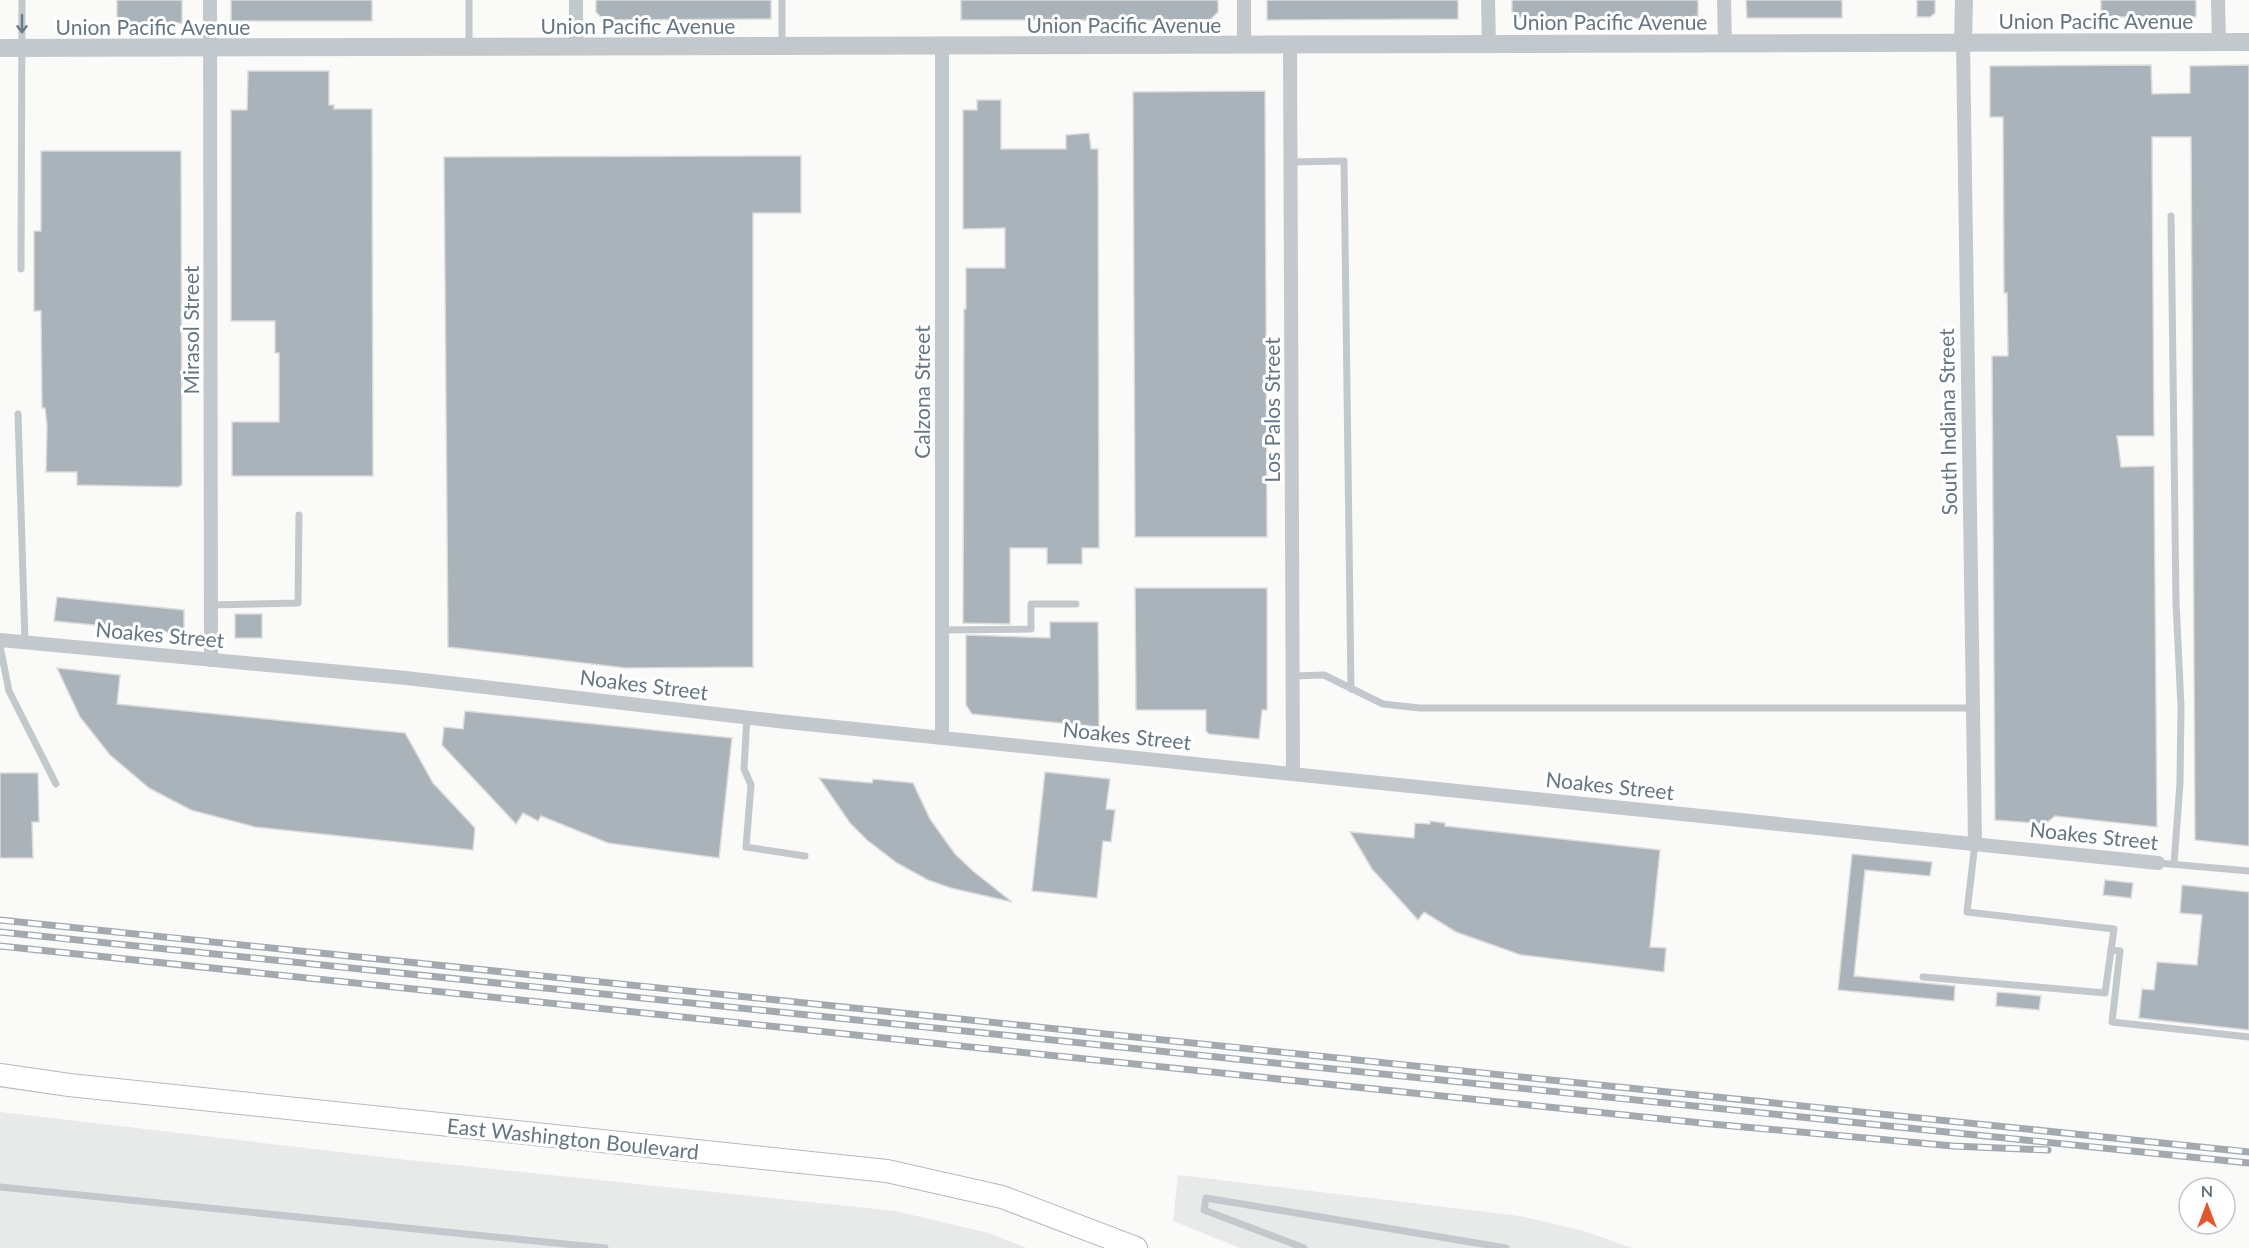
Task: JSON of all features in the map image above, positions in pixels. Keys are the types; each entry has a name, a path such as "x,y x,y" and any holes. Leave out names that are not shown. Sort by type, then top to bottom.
{"main road":[{"name":"East Washington Boulevard","path":"0,1075 81,1087 887,1171 1002,1197 1136,1248"}],"street":[{"name":"Mirasol Street","path":"210,0 211,660"},
{"path":"576,0 576,47"},
{"path":"1244,0 1244,46"},
{"path":"1488,0 1489,44"},
{"path":"1724,0 1725,43"},
{"name":"South Indiana Street","path":"1964,0 1975,843"},
{"path":"2218,0 2219,42"},
{"name":"Union Pacific Avenue","path":"0,48 2249,42"},
{"name":"Los Palos Street","path":"1290,46 1293,774"},
{"name":"Calzona Street","path":"942,47 942,736"},
{"name":"Noakes Street","path":"0,640 406,678 747,717 2158,863"}],"lane":[{"path":"21,269 22,0"},
{"path":"469,0 469,47"},
{"path":"782,0 782,47"},
{"path":"1290,162 1344,161 1351,689"},
{"path":"2171,216 2176,602 2181,707 2180,783 2174,864"},
{"path":"18,414 25,642"},
{"path":"210,605 298,603 299,515"},
{"path":"942,630 1031,629 1031,603 1076,604"},
{"path":"0,646 9,691 56,784"},
{"path":"1293,676 1324,675 1383,704 1420,708 1974,708"},
{"path":"747,717 744,769 751,785 746,848 805,856"},
{"path":"1923,977 2105,993 2114,929 1967,912 1975,843"},
{"name":"Noakes Street","path":"2158,863 2249,871"},
{"path":"2111,950 2120,951 2112,1022 2249,1037"},
{"path":"0,1187 605,1248"},
{"path":"1304,1248 1204,1210 1206,1198 1506,1248"}],"shaded area":[{"path":"0,1112 408,1160 895,1211 989,1233 1027,1248 0,1248"},
{"path":"1178,1175 1520,1216 1584,1231 1632,1248 1240,1248 1173,1221"}],"building":[{"path":"117,0 182,0 182,23 117,23"},
{"path":"231,0 372,0 372,21 231,21"},
{"path":"596,0 771,0 771,19 604,20 596,12"},
{"path":"961,0 1218,0 1218,12 1210,20 961,20"},
{"path":"1267,0 1458,0 1458,19 1267,20"},
{"path":"1512,0 1698,0 1698,16 1675,19 1512,17"},
{"path":"1746,0 1842,0 1842,18 1747,18"},
{"path":"1917,0 1935,0 1935,13 1930,17 1917,17"},
{"path":"2101,0 2196,0 2196,17 2101,17"},
{"path":"2151,65 2152,94 2190,93 2190,66 2249,65 2249,846 2195,840 2191,137 2152,137 2154,436 2117,436 2121,467 2154,466 2157,827 2055,816 2045,824 1995,820 1992,356 2008,356 2007,293 2004,293 2003,117 1990,117 1990,66"},
{"path":"248,71 329,71 329,105 334,105 334,109 372,109 373,476 232,476 232,422 279,422 279,353 275,353 275,321 231,321 231,110 247,110"},
{"path":"1265,91 1267,537 1135,537 1133,92"},
{"path":"977,100 1001,100 1001,149 1066,149 1066,135 1089,133 1091,149 1098,149 1099,548 1082,548 1082,564 1047,564 1047,548 1010,548 1010,624 963,623 966,268 1005,268 1005,228 963,229 963,110 977,110"},
{"path":"41,151 181,151 182,485 178,487 77,485 77,472 46,472 47,426 45,408 42,408 41,311 34,311 34,231 41,231"},
{"path":"801,156 801,213 753,213 753,667 626,668 448,647 444,157"},
{"path":"1135,588 1267,588 1267,710 1262,710 1259,739 1209,734 1206,731 1206,710 1136,710"},
{"path":"57,597 184,610 184,634 54,621"},
{"path":"235,614 262,614 262,638 235,638"},
{"path":"1050,622 1098,622 1099,727 972,714 966,705 966,635 1050,638"},
{"path":"57,668 120,675 117,704 405,733 433,783 475,828 473,850 255,827 191,810 149,788 110,755 80,717"},
{"path":"465,711 732,738 719,858 608,843 541,816 538,821 523,813 516,824 442,745 444,727 463,729"},
{"path":"1045,772 1110,779 1106,809 1115,810 1111,842 1103,841 1097,898 1032,891"},
{"path":"0,773 38,773 39,822 32,822 33,858 0,858"},
{"path":"819,778 872,783 873,779 913,783 930,819 955,854 1012,902 951,888 928,880 897,863 867,840 850,823"},
{"path":"1430,821 1445,823 1445,826 1660,850 1650,947 1666,948 1664,972 1521,955 1456,932 1424,912 1418,920 1372,869 1350,832 1414,838 1415,823 1430,824"},
{"path":"1852,854 1932,862 1930,876 1865,870 1854,976 1955,986 1954,1001 1838,990"},
{"path":"2105,880 2133,883 2131,898 2103,895"},
{"path":"2182,885 2249,892 2249,1030 2139,1018 2142,989 2154,990 2157,962 2197,965 2202,915 2180,913"},
{"path":"1997,992 2041,996 2039,1010 1996,1006"}],"railway":[{"path":"0,920 2249,1152"},
{"path":"0,932 2249,1163"},
{"path":"0,946 1711,1124 1953,1146 2048,1150"}]}
